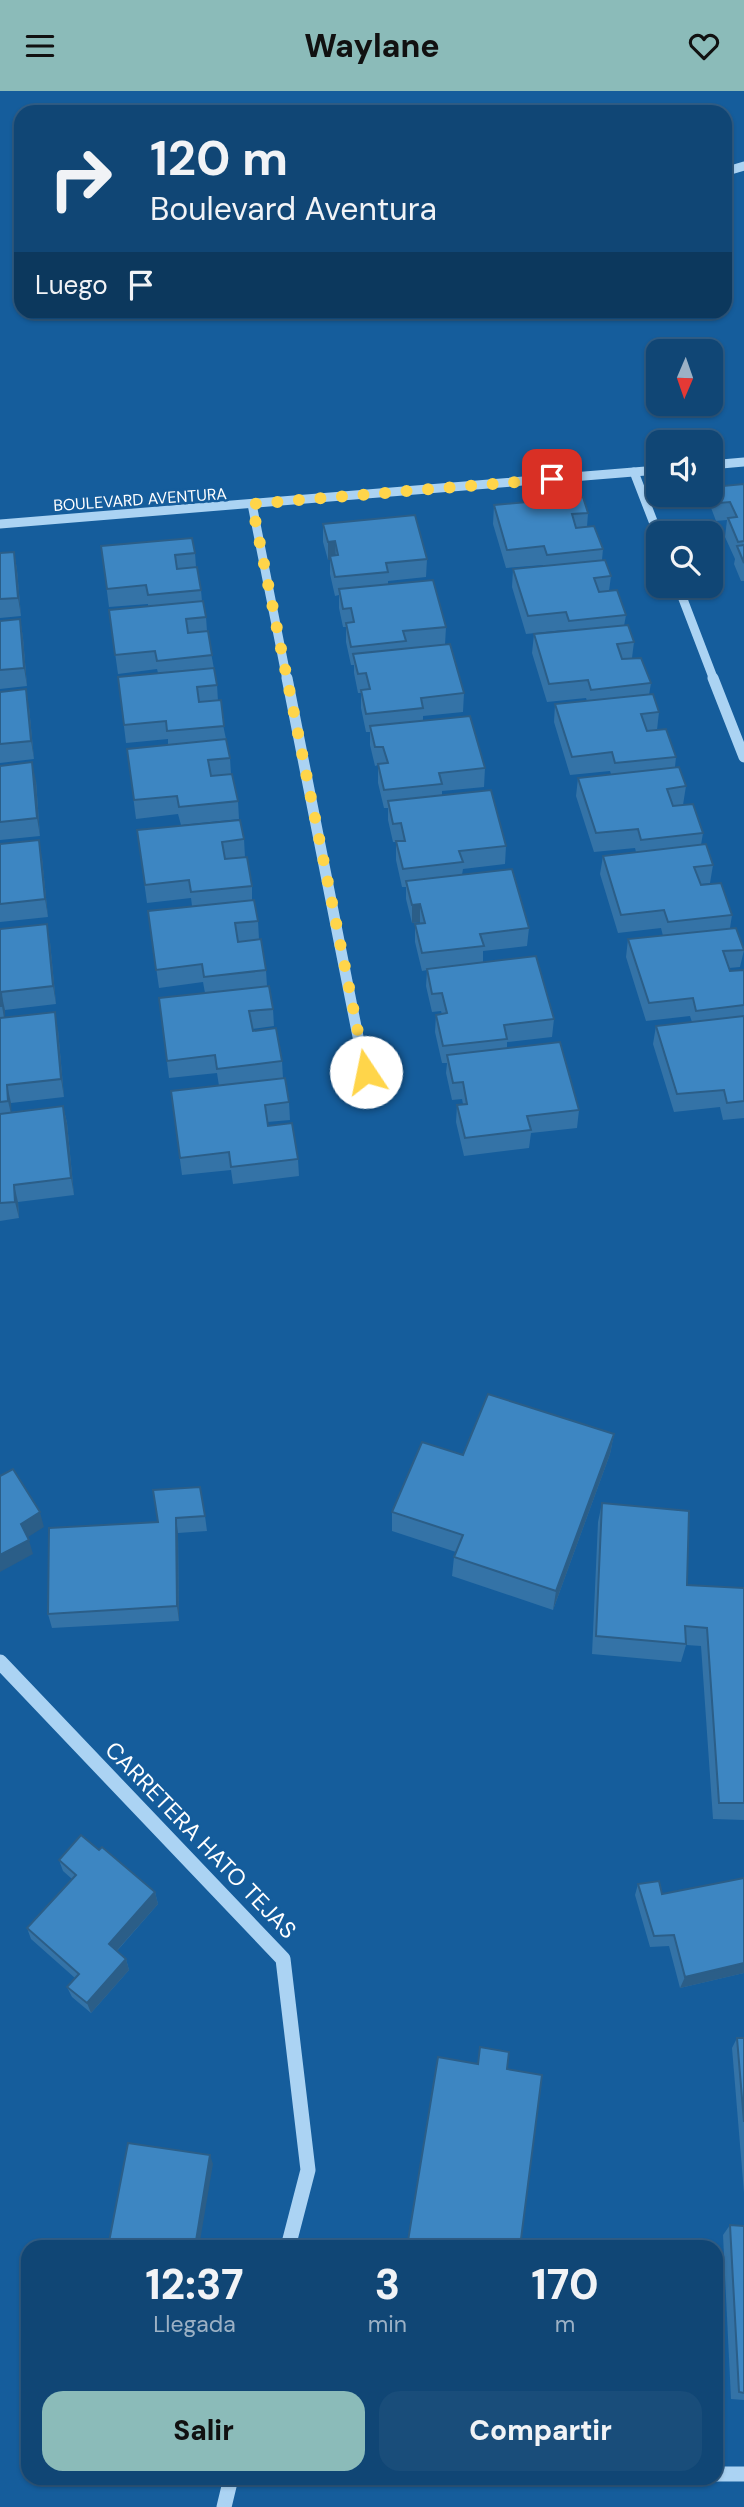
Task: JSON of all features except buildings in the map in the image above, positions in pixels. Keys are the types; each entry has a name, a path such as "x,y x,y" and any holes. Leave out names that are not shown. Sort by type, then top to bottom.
{"street":[{"path":"723,464 744,462"},
{"name":"BOULEVARD AVENTURA","path":"0,524 646,471"},
{"path":"634,472 653,521"},
{"path":"252,504 366,1072"},
{"path":"683,598 744,757"},
{"name":"CARRETERA HATO TEJAS","path":"0,1662 283,1959 308,2170 291,2240"},
{"path":"723,2474 744,2474"},
{"path":"224,2507 229,2485"}],"route":[{"path":"366,1072 252,504 552,479"}]}
